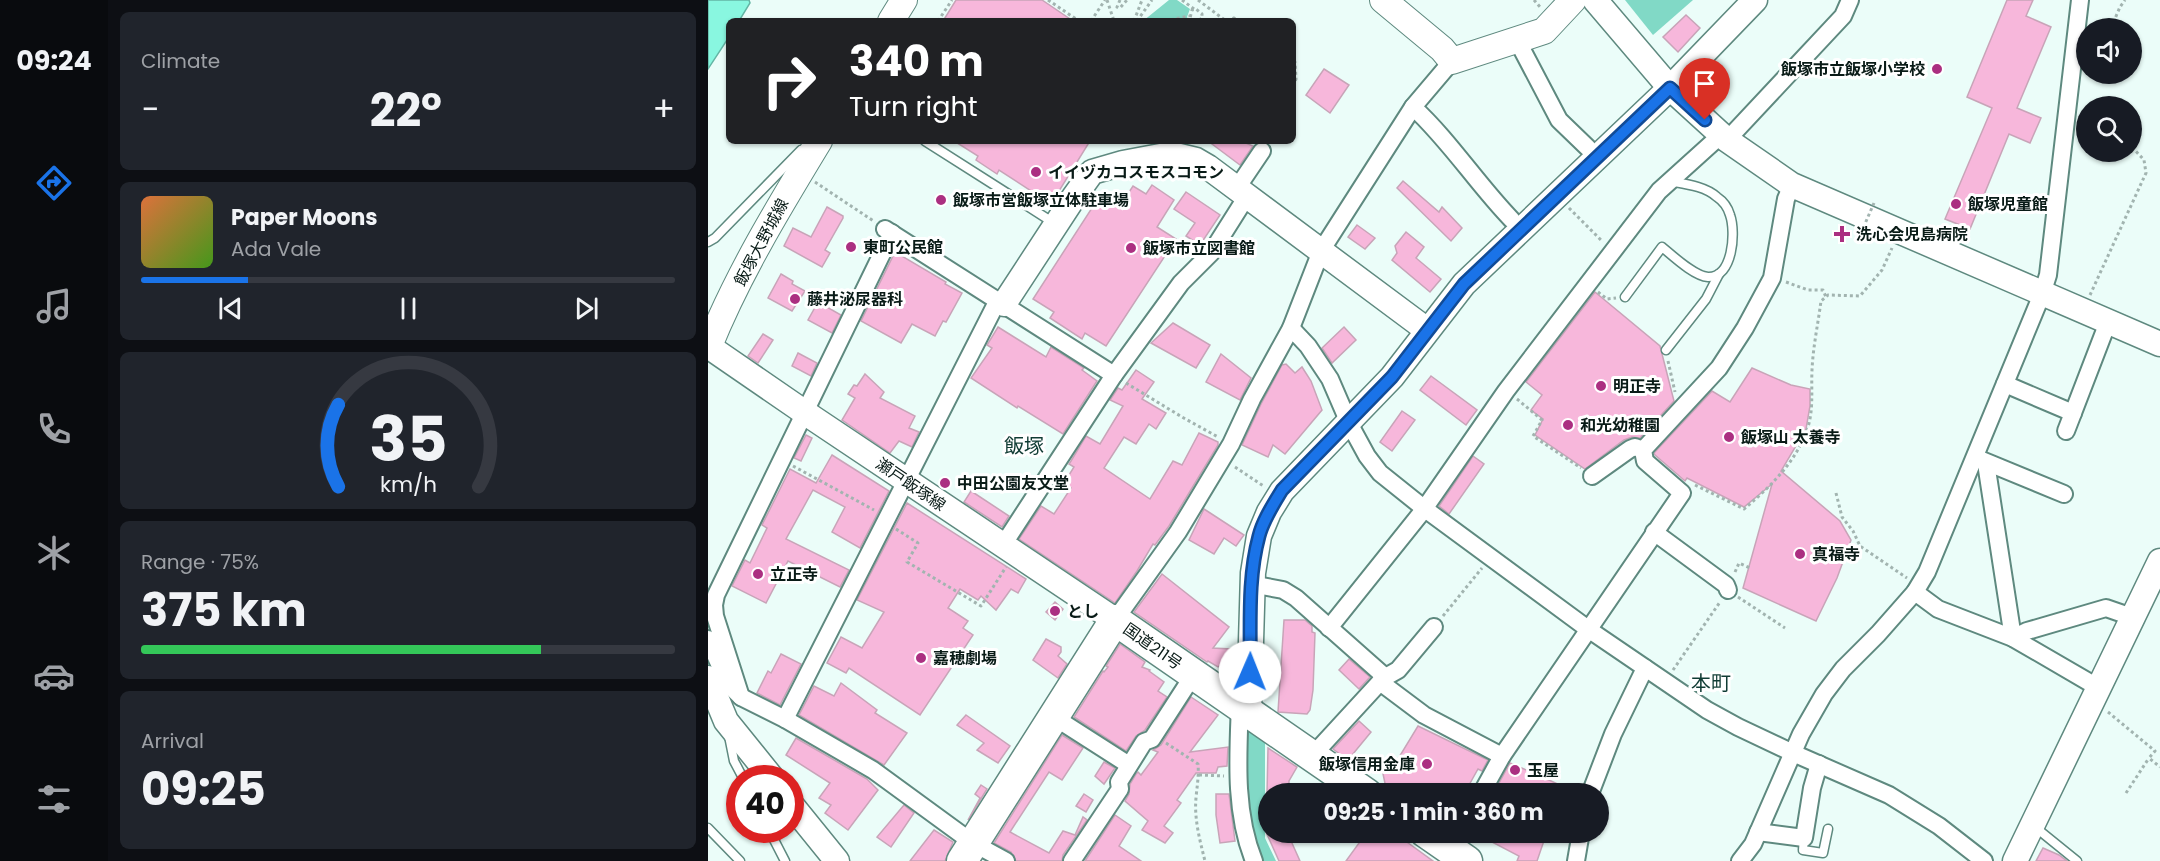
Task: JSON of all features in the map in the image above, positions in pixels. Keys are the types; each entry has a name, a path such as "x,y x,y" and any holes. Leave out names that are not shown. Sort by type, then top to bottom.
{"highway":[{"name":"国道211号","path":"967,852 1115,620 1351,783"}],"main road":[{"path":"893,18 904,0"},
{"path":"1383,0 1442,49 1452,61 1544,31 1572,0"},
{"name":"飯塚大野城線","path":"708,347 736,286 777,210 817,144"}],"street":[{"path":"1595,0 1670,88 1724,138 1792,185 2160,344"},
{"path":"1254,861 1247,845 1238,776 1251,584 1259,536 1269,512 1282,490 1392,377 1464,284 1670,88 1755,0"},
{"path":"1329,628 1425,509 1506,390 1659,191 1724,138 1843,16 1850,0"},
{"path":"1740,861 1753,844 1801,734 1824,694 1843,669 1878,634 1916,589 1927,572 1980,460 2005,384 2048,275 2080,0"},
{"path":"1517,40 1560,120 1588,148"},
{"path":"1115,620 1178,532 1226,451 1291,328 1321,251 1413,107 1452,61"},
{"path":"1413,107 1449,144 1488,194 1512,220"},
{"path":"1006,554 1114,375 1180,283 1210,253 1262,152"},
{"path":"785,719 905,480 1001,302 1092,172 1123,163 1171,154 1184,156 1208,167 1427,330"},
{"path":"1643,450 1719,368 1745,328 1772,278 1786,199 1792,185"},
{"path":"741,697 729,666 715,616 716,595 888,231 1114,375"},
{"path":"2066,431 2108,322"},
{"path":"1291,328 1308,346 1330,379 1349,423 1367,456 1380,473 1425,509 1588,629 1728,722 1793,753 1817,772 1889,795 1940,826 1984,861"},
{"name":"瀬戸飯塚線","path":"708,347 905,480 1006,554 1115,620"},
{"path":"2005,384 2073,413"},
{"path":"1592,476 1630,449 1635,447 1643,450"},
{"path":"1487,783 1502,756 1682,493 1645,461 1643,450"},
{"path":"1980,460 2064,494"},
{"path":"1980,460 2013,638"},
{"path":"1654,532 1726,585 1728,590"},
{"path":"2015,861 2100,698 2145,604 2160,561"},
{"path":"1251,584 1283,590 1296,598 1381,672 1381,681"},
{"path":"1916,589 1938,609 2013,638 2100,698"},
{"path":"2013,638 2027,631 2106,608 2145,604"},
{"path":"1312,756 1381,681 1398,670 1434,627"},
{"path":"708,639 728,684 741,697 785,719 873,770 967,852 1006,861"},
{"path":"1594,783 1613,734 1645,668"},
{"path":"1072,861 1120,789 1119,782 1144,742 1155,735 1194,674"},
{"path":"708,678 726,721 762,765"},
{"path":"1381,681 1424,715 1502,756"},
{"path":"1054,717 1130,765"},
{"path":"1758,832 1804,838 1817,772"},
{"path":"804,820 837,861"},
{"path":"1576,861 1579,843"}],"lane":[{"path":"708,242 715,238 807,144"},
{"path":"931,144 1056,224"},
{"path":"1666,351 1706,299 1731,254 1732,242 1730,214 1715,194 1701,188 1669,181"},
{"path":"1625,297 1662,247 1702,276 1719,274"},
{"path":"726,721 736,765"},
{"path":"2032,825 2077,861"},
{"path":"708,828 740,861"},
{"path":"1804,838 1803,850 1823,853 1828,829"},
{"path":"776,843 785,861"}],"path":[{"path":"940,18 952,0"},
{"path":"1048,0 1075,18"},
{"path":"1093,18 1106,0"},
{"path":"1106,0 1113,18"},
{"path":"1120,0 1117,7 1119,8 1127,0"},
{"path":"1137,18 1142,0"},
{"path":"1138,18 1152,0"},
{"path":"1182,0 1194,9 1200,10"},
{"path":"1198,0 1222,18"},
{"path":"2115,18 2125,0"},
{"path":"1198,18 1204,5"},
{"path":"1178,18 1190,15 1194,9"},
{"path":"1190,15 1194,18"},
{"path":"2090,295 2146,173 2142,158"},
{"path":"811,179 888,231"},
{"path":"1861,233 1874,203"},
{"path":"1567,206 1614,250"},
{"path":"1682,493 1689,482 1744,509 1761,495 1788,464 1807,430 1812,406 1812,371 1821,301 1828,296 1860,296 1882,270 1892,248"},
{"path":"1772,278 1809,290 1823,290 1826,297"},
{"path":"1666,351 1681,408"},
{"path":"1114,375 1182,417 1226,451 1269,489"},
{"path":"1506,390 1542,420 1533,436 1592,476"},
{"path":"781,459 886,520 918,543 908,562 981,606 1006,554"},
{"path":"1836,494 1842,517 1853,531 1860,546 1916,589"},
{"path":"1434,627 1490,557"},
{"path":"1737,566 1739,563 1750,568"},
{"path":"1665,682 1728,590 1785,628"},
{"path":"2100,698 2154,751"},
{"path":"1155,735 1198,764 1196,800 1199,838 1205,861"},
{"path":"2126,793 2154,751 2160,750"},
{"path":"2149,758 2160,767"},
{"path":"1199,775 1238,776"}],"shaded area":[{"path":"708,0 749,0 750,3 741,18 726,18 726,42 708,69"},
{"path":"1169,0 1177,0 1190,9 1188,18 1147,18"},
{"path":"1625,0 1693,0 1653,35"},
{"path":"1244,722 1265,739 1265,783 1258,783 1258,843 1267,843 1276,861 1259,861 1245,806"}],"building":[{"path":"956,0 1042,0 1069,18 945,18"},
{"path":"2007,0 2033,0 2026,16 2051,27 2017,108 2041,118 2030,143 2009,134 1970,229 1945,219 1992,108 1967,97"},
{"path":"1686,15 1700,28 1678,52 1663,37"},
{"path":"1324,69 1349,85 1330,113 1306,95"},
{"name":"イイヅカコスモスコモン","path":"959,144 1088,144 1051,204 999,170 997,174 976,160 978,156"},
{"path":"1212,144 1253,146 1240,165"},
{"path":"1403,181 1439,212 1442,207 1462,228 1451,241 1397,188"},
{"path":"1152,185 1174,200 1157,227 1176,239 1106,346 1085,333 1082,339 1050,318 1054,312 1033,299 1101,194 1120,206 1133,186 1146,194"},
{"path":"1186,192 1220,215 1200,245 1186,236 1195,223 1174,209"},
{"path":"827,207 843,218 825,250 830,253 822,267 784,246 793,228 811,237"},
{"path":"1357,225 1375,238 1365,249 1348,237"},
{"path":"1406,232 1424,247 1416,258 1441,279 1430,292 1392,260 1397,253 1395,246"},
{"path":"895,252 962,293 946,322 943,321 935,336 912,324 901,343 861,321"},
{"path":"781,274 793,281 792,284 805,291 792,311 768,298"},
{"name":"明正寺","path":"1595,292 1660,346 1674,401 1640,438 1632,437 1624,440 1585,469 1535,435 1543,419 1531,410 1542,395 1526,382"},
{"path":"818,302 841,315 832,333 808,320"},
{"path":"1173,323 1210,345 1196,368 1151,343"},
{"path":"998,327 1046,357 1051,347 1084,368 1082,370 1097,381 1063,434 971,378 992,348 987,345"},
{"path":"1344,327 1356,340 1332,363 1322,348"},
{"path":"763,334 773,340 758,363 748,356"},
{"path":"798,353 817,363 811,376 792,366"},
{"path":"1221,354 1251,378 1240,400 1206,382"},
{"path":"1286,364 1295,373 1302,367 1311,381 1322,410 1285,454 1273,445 1268,457 1242,445 1282,365"},
{"path":"1752,368 1791,385 1810,389 1806,429 1781,471 1840,521 1851,540 1837,578 1816,621 1743,588 1772,484 1744,507 1687,478 1685,481 1654,453 1712,391 1730,402"},
{"path":"1136,370 1154,382 1142,399 1166,413 1156,429 1149,424 1136,444 1124,437 1104,468 1150,499 1173,461 1182,465 1199,433 1218,442 1218,445 1169,526 1155,545 1153,544 1115,603 1019,539 1041,506 1054,514 1071,488 1064,483 1074,467 1069,464 1086,436 1100,444 1123,406 1110,400 1118,388 1122,390"},
{"path":"865,374 884,392 880,398 915,416 909,428 919,432 912,447 899,441 890,453 842,420 855,398 848,394"},
{"path":"1431,376 1477,410 1466,425 1420,390"},
{"path":"1402,411 1415,420 1392,451 1380,442"},
{"path":"806,435 812,438 801,461 794,458"},
{"path":"832,455 889,491 860,548 832,532 845,507 813,490 786,539 849,570 840,587 788,561 766,603 732,586 745,560 750,563 767,528 762,525 790,469 816,483"},
{"path":"1473,456 1484,464 1449,514 1439,506"},
{"path":"971,491 1009,516 1002,527 964,502"},
{"path":"907,503 1026,579 1018,593 1011,589 996,610 981,596 978,600 960,589 948,608 968,621 963,628 973,635 920,715 849,668 846,673 827,663 841,637 862,648 884,612 857,600"},
{"path":"1204,509 1244,535 1236,546 1224,538 1214,554 1189,540"},
{"path":"1162,574 1229,627 1213,648 1231,649 1228,661 1218,667 1207,662 1134,612"},
{"name":"とし","path":"1055,602 1063,609 1055,620 1046,612"},
{"path":"1284,620 1305,620 1312,626 1312,632 1315,633 1313,690 1310,710 1307,714 1278,712"},
{"path":"1046,639 1061,647 1058,656 1067,664 1058,678 1033,660"},
{"path":"1120,644 1145,662 1142,667 1150,670 1164,682 1158,691 1167,697 1145,730 1136,736 1126,751 1074,717 1103,671 1108,667 1106,666"},
{"path":"781,654 801,664 780,705 757,693 768,671 771,673"},
{"path":"1349,659 1370,677 1359,689 1339,670"},
{"path":"841,683 877,710 875,713 907,733 884,765 799,715 814,686 834,696"},
{"path":"1191,697 1218,715 1190,752 1228,747 1227,766 1218,767 1216,773 1196,773 1177,800 1181,803 1164,826 1173,833 1165,843 1142,830 1148,821 1125,801 1136,774 1138,772 1141,775 1158,752 1153,750 1161,745"},
{"path":"966,715 1010,746 998,763 977,750 984,743 957,725"},
{"path":"1359,721 1371,732 1348,760 1333,749"},
{"name":"飯塚信用金庫","path":"1418,726 1488,760 1482,771 1478,769 1470,783 1385,783 1382,769 1398,759"},
{"path":"1062,735 1083,748 1062,780 1049,772 1010,832 1049,853 1063,831 1075,835 1083,817 1087,820 1063,855 1062,861 1016,861 1011,852 994,843"},
{"path":"796,738 867,779 878,790 848,830 825,813 831,805 819,798 830,783 786,755"},
{"path":"1268,748 1297,767 1289,783 1267,783"},
{"path":"1104,762 1115,768 1104,784 1095,776"},
{"path":"1510,763 1555,783 1499,783"},
{"path":"981,785 987,789 968,820 980,798 975,794"},
{"path":"1084,794 1093,800 1086,812 1076,806"},
{"path":"1216,794 1229,794 1235,841 1220,843"},
{"path":"904,805 914,813 891,847 877,837"},
{"path":"1115,815 1131,826 1119,846 1141,861 1085,861"},
{"path":"934,830 953,842 945,861 910,861"},
{"path":"1271,843 1292,843 1300,861 1279,861"},
{"path":"1359,843 1408,843 1433,861 1346,861"},
{"path":"1494,843 1543,843 1537,861 1517,861 1519,856"},
{"path":"2043,848 2059,855 2067,861 2036,861"}],"place":[{"name":"飯塚市立飯塚小学校","path":"1937,69"},
{"name":"イイヅカコスモスコモン","path":"1036,172"},
{"name":"飯塚市営飯塚立体駐車場","path":"941,200"},
{"name":"飯塚児童館","path":"1956,204"},
{"name":"洗心会児島病院","path":"1842,234"},
{"name":"東町公民館","path":"851,247"},
{"name":"飯塚市立図書館","path":"1131,248"},
{"name":"藤井泌尿器科","path":"795,299"},
{"name":"明正寺","path":"1601,386"},
{"name":"和光幼稚園","path":"1568,425"},
{"name":"飯塚山 太養寺","path":"1729,437"},
{"name":"中田公園友文堂","path":"945,483"},
{"name":"真福寺","path":"1800,554"},
{"name":"立正寺","path":"758,574"},
{"name":"とし","path":"1055,611"},
{"name":"嘉穂劇場","path":"921,658"},
{"name":"飯塚信用金庫","path":"1427,764"},
{"name":"玉屋","path":"1515,770"}],"district":[{"name":"飯塚","path":"1024,446"},
{"name":"本町","path":"1711,683"}],"route":[{"path":"1250,672 1251,584 1259,536 1282,490 1392,377 1464,284 1670,88 1705,120"}]}
